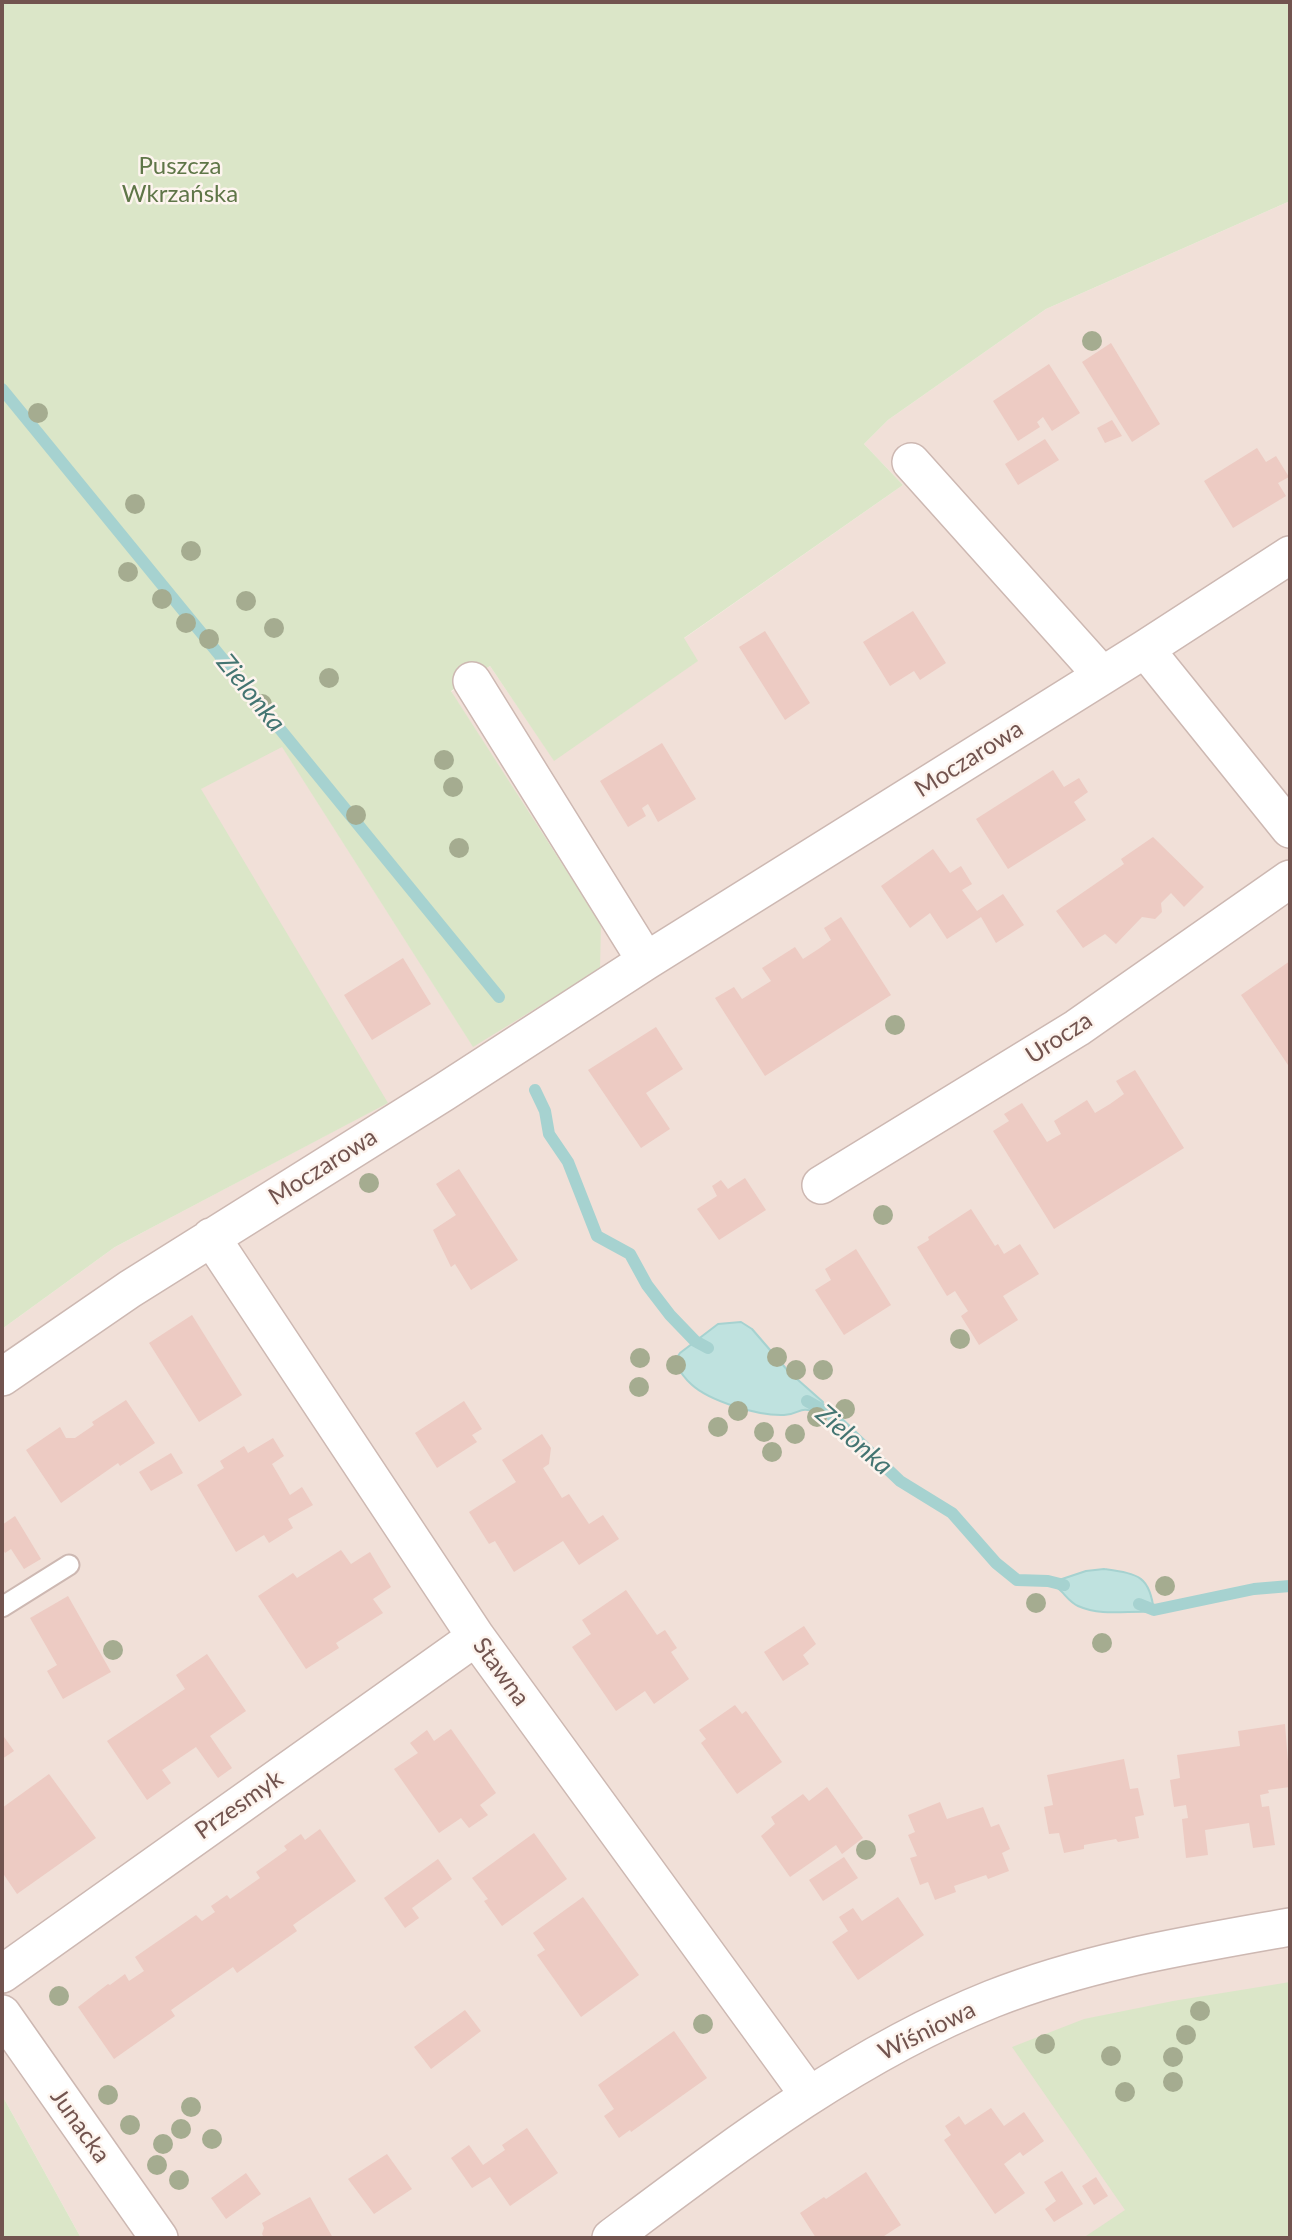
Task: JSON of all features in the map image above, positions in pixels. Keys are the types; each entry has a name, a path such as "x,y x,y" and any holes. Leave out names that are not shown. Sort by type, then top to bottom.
{"street":[{"path":"911,461 1102,675"},
{"name":"Moczarowa","path":"2,1377 211,1237 1290,555"},
{"path":"1145,649 1290,829"},
{"path":"472,681 646,961"},
{"name":"Urocza","path":"821,1185 1077,1028 1290,880"},
{"name":"Stawna","path":"211,1237 475,1637 809,2095"},
{"name":"Przesmyk","path":"2,1974 475,1637"},
{"name":"Wiśniowa","path":"611,2238 809,2095 852,2068 991,2000 1033,1985 1149,1952 1290,1927"},
{"name":"Junacka","path":"2,2014 159,2238"}],"lane":[{"path":"2,1607 69,1565"}],"shaded area":[{"path":"1290,201 1290,2238 81,2238 2,2095 2,1329 115,1247 387,1103 200,789 282,746 473,1046 601,924 451,692 490,666 554,760 697,661 683,639 903,485 864,444 888,420 1046,309"}],"green space":[{"name":"Puszcza Wkrzańska","path":"2,2 1290,2 1290,201 1046,309 888,420 864,444 903,485 684,638 698,661 554,761 490,666 451,691 601,924 600,969 473,1047 282,747 201,789 388,1103 115,1247 2,1329"},
{"path":"1290,1982 1290,2238 1083,2238 1125,2210 1012,2047 1084,2019"},
{"path":"2,2095 81,2238 2,2238"}],"water":[{"path":"741,1322 752,1329 789,1372 823,1402 820,1413 803,1410 773,1415 748,1410 709,1396 686,1379 674,1362 680,1353 718,1324"},
{"path":"1104,1569 1140,1578 1149,1590 1154,1612 1106,1612 1087,1609 1078,1606 1057,1587 1048,1584 1049,1577 1059,1580 1086,1571"}],"building":[{"path":"1111,343 1160,424 1132,442 1082,362"},
{"path":"1049,364 1080,413 1052,431 1043,417 1037,422 1040,427 1018,441 993,401"},
{"path":"1112,420 1122,436 1105,443 1097,428"},
{"path":"1045,439 1059,460 1018,485 1005,464"},
{"path":"1257,448 1266,462 1276,456 1289,477 1278,483 1286,496 1233,528 1204,481"},
{"path":"913,611 946,663 920,680 914,671 890,686 863,642"},
{"path":"765,631 810,703 785,720 739,647"},
{"path":"662,743 696,799 658,822 648,804 642,808 646,816 628,827 600,781"},
{"path":"1053,770 1064,787 1079,778 1088,792 1074,802 1086,820 1008,869 976,819"},
{"path":"1153,837 1204,887 1184,907 1171,893 1161,903 1162,912 1155,919 1142,917 1116,944 1105,934 1083,948 1056,911 1124,864 1121,859"},
{"path":"933,849 950,873 961,866 972,884 962,890 977,911 1003,894 1024,925 996,943 981,917 947,939 930,913 910,928 881,886"},
{"path":"841,917 891,995 765,1076 715,998 734,987 742,999 771,981 762,968 795,947 803,959 831,940 824,928"},
{"path":"403,958 431,1004 372,1040 344,995"},
{"path":"1290,961 1290,1064 1288,1065 1241,995"},
{"path":"656,1027 683,1069 646,1093 670,1129 641,1148 588,1070"},
{"path":"1135,1070 1184,1148 1054,1229 993,1131 1009,1121 1004,1114 1022,1103 1047,1142 1061,1134 1054,1121 1087,1100 1095,1113 1110,1104 1124,1094 1116,1081"},
{"path":"459,1169 518,1260 471,1290 455,1264 451,1267 433,1230 456,1215 436,1184"},
{"path":"745,1178 766,1210 719,1240 697,1209 717,1196 712,1186 721,1180 728,1189"},
{"path":"971,1209 995,1246 998,1244 1004,1254 1020,1244 1039,1274 1003,1296 1018,1320 979,1345 961,1316 968,1311 955,1291 947,1296 917,1247"},
{"path":"856,1249 891,1305 844,1335 815,1290 831,1280 825,1269"},
{"path":"192,1315 242,1395 199,1422 149,1343"},
{"path":"126,1400 155,1443 120,1466 118,1463 61,1503 26,1450 60,1427 66,1438 75,1438 94,1425 92,1422"},
{"path":"464,1401 482,1429 472,1435 477,1442 437,1468 415,1433"},
{"path":"542,1434 551,1448 549,1464 543,1468 562,1498 569,1494 589,1524 603,1515 619,1539 579,1565 563,1541 514,1572 495,1541 489,1544 469,1512 516,1482 502,1460"},
{"path":"273,1438 284,1456 272,1464 290,1495 302,1487 313,1505 288,1519 293,1528 269,1543 264,1535 236,1552 197,1485 224,1468 220,1461 244,1446 248,1453"},
{"path":"171,1453 183,1473 151,1491 139,1472"},
{"path":"15,1516 41,1559 24,1569 11,1549 5,1553 2,1548 2,1525"},
{"path":"341,1550 351,1564 370,1552 391,1587 373,1599 383,1613 336,1643 339,1648 306,1669 258,1596 293,1573 297,1578"},
{"path":"626,1590 657,1635 665,1630 677,1648 671,1652 689,1679 654,1704 645,1691 616,1711 572,1647 591,1634 582,1620"},
{"path":"68,1596 111,1672 63,1699 47,1671 57,1665 30,1618"},
{"path":"804,1626 816,1644 803,1655 809,1664 783,1681 764,1652"},
{"path":"207,1654 246,1711 210,1736 232,1768 218,1778 196,1747 162,1770 171,1783 147,1800 107,1741 185,1689 176,1675"},
{"path":"735,1705 742,1714 746,1711 782,1762 737,1794 701,1743 706,1739 699,1730"},
{"path":"1285,1724 1290,1787 1268,1790 1269,1793 1260,1795 1262,1807 1269,1806 1275,1845 1253,1848 1249,1823 1205,1830 1208,1855 1186,1858 1182,1819 1188,1818 1186,1805 1174,1807 1170,1780 1180,1778 1177,1755 1240,1746 1238,1731"},
{"path":"451,1729 496,1793 480,1805 488,1815 469,1828 461,1818 439,1833 394,1769 418,1753 410,1743 427,1730 434,1741"},
{"path":"2,1734 14,1751 2,1759"},
{"path":"1124,1759 1130,1789 1138,1788 1144,1815 1135,1817 1139,1838 1084,1845 1084,1849 1064,1853 1059,1833 1049,1834 1044,1807 1053,1805 1047,1775"},
{"path":"49,1774 96,1838 17,1894 2,1872 2,1808"},
{"path":"827,1787 863,1838 842,1854 836,1845 790,1877 761,1836 775,1824 771,1817 803,1794 809,1801"},
{"path":"940,1802 947,1819 983,1807 991,1827 999,1824 1010,1849 1002,1853 1009,1871 988,1879 986,1875 954,1886 956,1892 935,1900 928,1882 920,1885 910,1858 917,1856 908,1835 915,1832 908,1815"},
{"path":"320,1829 356,1881 293,1925 297,1931 237,1973 233,1967 171,2010 175,2016 114,2059 78,2007 125,1974 129,1981 144,1971 135,1957 196,1915 202,1921 215,1912 211,1906 227,1895 230,1899 260,1878 256,1872 287,1850 284,1846 301,1834 305,1840"},
{"path":"534,1833 567,1879 502,1926 484,1901 488,1899 472,1878"},
{"path":"844,1857 858,1878 823,1901 809,1880"},
{"path":"438,1859 452,1879 412,1908 419,1918 405,1928 384,1898"},
{"path":"583,1897 639,1975 581,2017 537,1955 545,1950 533,1933"},
{"path":"898,1897 924,1935 858,1980 832,1942 848,1931 839,1917 853,1908 862,1921"},
{"path":"465,2010 481,2031 431,2069 414,2047"},
{"path":"674,2031 707,2078 619,2138 604,2116 614,2109 598,2085"},
{"path":"991,2108 1004,2126 1024,2112 1044,2141 1023,2156 1020,2152 1004,2164 1025,2193 995,2214 944,2140 951,2135 945,2126 959,2116 965,2125"},
{"path":"527,2128 558,2173 510,2206 490,2177 472,2188 451,2158 469,2145 483,2165 505,2150 502,2145"},
{"path":"387,2154 412,2189 374,2214 348,2179"},
{"path":"1062,2171 1083,2204 1054,2222 1045,2209 1056,2201 1044,2182"},
{"path":"866,2172 901,2225 881,2238 816,2238 800,2213"},
{"path":"246,2173 261,2194 226,2219 211,2198"},
{"path":"1096,2177 1108,2196 1094,2205 1082,2186"},
{"path":"310,2197 333,2238 264,2238 262,2223"}],"waterway":[{"name":"Zielonka","path":"2,389 499,997"},
{"name":"Zielonka","path":"535,1090 545,1111 549,1134 568,1162 597,1236 630,1254 647,1285 670,1315 695,1341 708,1348"},
{"name":"Zielonka","path":"807,1401 830,1414 900,1481 952,1513 996,1563 1017,1580 1048,1581 1064,1585"},
{"name":"Zielonka","path":"1139,1604 1154,1610 1254,1589 1290,1586"}]}
